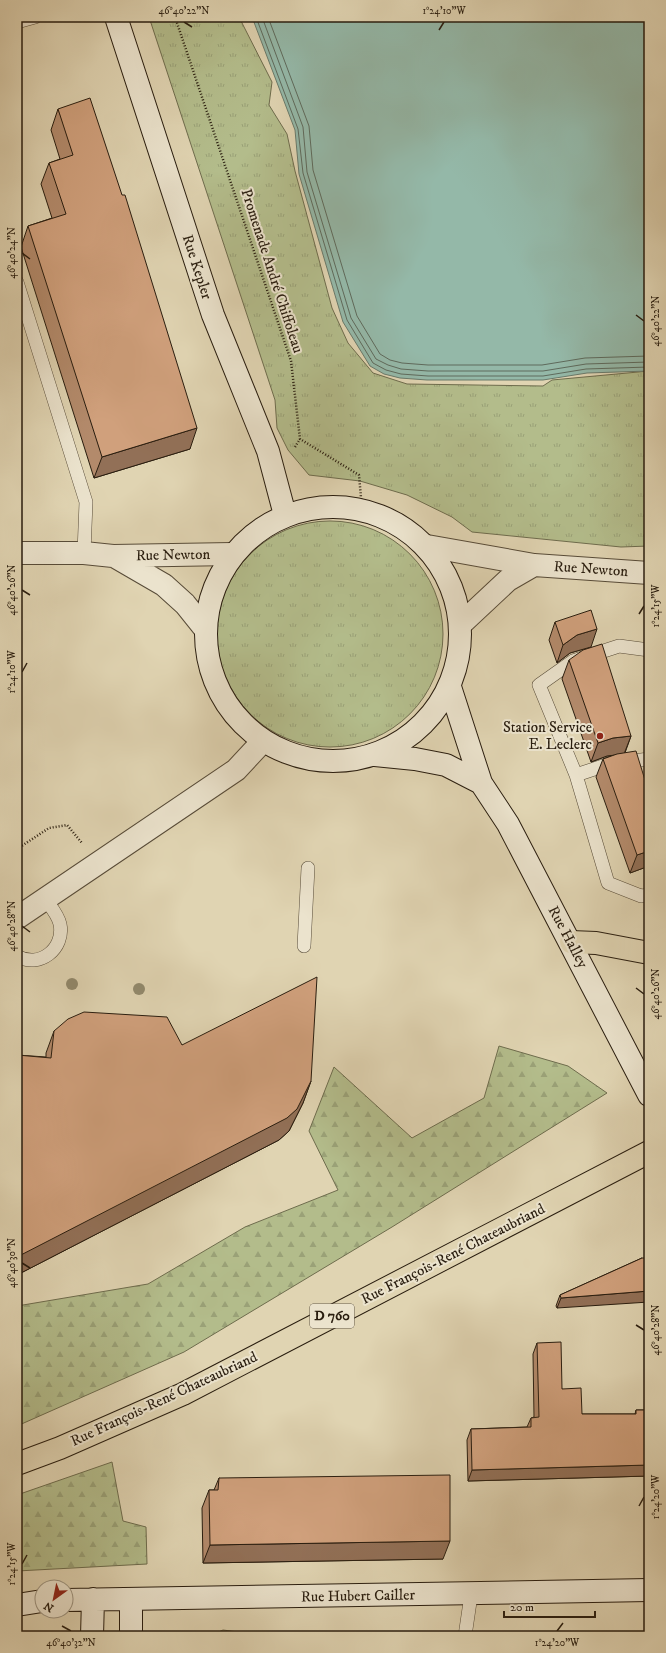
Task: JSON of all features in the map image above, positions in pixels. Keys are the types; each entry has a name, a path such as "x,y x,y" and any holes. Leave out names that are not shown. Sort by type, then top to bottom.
{"main road":[{"path":"570,942 596,943 649,953"},
{"name":"Rue François-René Chateaubriand","path":"17,1464 60,1448 183,1394 645,1154"}],"street":[{"name":"Rue Kepler","path":"116,17 213,315 268,452 285,515"},
{"path":"323,506 362,509 386,517 427,546 450,582 461,624 460,656 450,687 431,716 406,740 375,755 337,762 298,757 264,741 231,712 211,673 205,629 212,589 232,554 256,531 285,515 323,506"},
{"name":"Rue Newton","path":"427,546 534,565 649,573"},
{"name":"Rue Newton","path":"17,553 84,553 113,556 232,554"},
{"name":"Rue Newton","path":"113,556 164,585 185,604 205,629"},
{"name":"Rue Newton","path":"461,624 508,580 534,565"},
{"name":"Rue Halley","path":"450,687 481,783 508,824 649,1095"},
{"path":"17,918 46,900 236,770 264,741"},
{"name":"Rue Halley","path":"375,755 416,759 446,765 481,783"},
{"name":"Rue Hubert Cailler","path":"74,1600 470,1595 649,1590"},
{"path":"92,1636 93,1599"},
{"path":"131,1599 131,1636"},
{"path":"17,1605 34,1603"}],"lane":[{"path":"17,22 35,17"},
{"path":"17,282 86,502 84,553"},
{"path":"649,650 619,646 573,661 539,685 576,775 608,883 641,896 649,895"},
{"path":"576,775 609,764 649,759"},
{"path":"304,946 308,868"},
{"path":"19,957 30,960 47,956 54,950 58,942 61,932 59,922 46,900"},
{"path":"465,1636 470,1595"}],"path":[{"name":"Promenade André Chiffoleau","path":"175,17 291,361 300,439 359,475 362,509"},
{"path":"17,850 48,828 68,825 98,864"},
{"path":"17,1046 19,957"}],"green space":[{"path":"149,17 236,17 241,21 272,82 269,105 287,134 295,171 332,308 348,343 373,373 407,384 543,386 552,380 649,371 649,546 621,547 472,532 452,517 407,495 360,481 309,475 288,450 277,428 275,400"},
{"path":"330,521 352,523 383,534 410,554 430,581 441,612 443,634 441,656 430,687 410,714 383,734 352,745 330,747 308,745 277,734 250,714 230,687 219,656 217,634 219,612 230,581 250,554 277,534 308,523"},
{"path":"499,1046 568,1066 607,1093 392,1227 184,1352 17,1426 17,1306 148,1284 245,1227 338,1190 309,1131 334,1067 412,1138 484,1098"},
{"path":"112,1462 123,1521 146,1527 147,1564 17,1571 17,1495"},
{"path":"223,1630 238,1632 240,1636 209,1636"}],"water":[{"path":"252,17 649,17 649,371 587,373 543,380 427,380 400,378 384,374 370,366 343,322 299,174 295,130"}],"building":[{"path":"90,98 122,195 125,195 197,428 102,457 28,226 66,214 49,163 73,155 58,109"},
{"path":"591,610 597,629 577,635 563,645 555,622"},
{"path":"602,644 631,736 613,738 598,743 569,660 583,650"},
{"path":"636,751 649,793 649,851 637,855 603,759 617,754"},
{"path":"317,977 311,1081 297,1109 287,1118 17,1257 17,1055 51,1058 54,1031 68,1019 84,1012 167,1017 182,1045"},
{"path":"642,1258 649,1258 649,1291 561,1298 560,1295"},
{"path":"561,1342 562,1389 581,1388 582,1414 636,1414 636,1410 649,1410 649,1465 472,1470 471,1429 531,1427 531,1418 539,1417 537,1343"},
{"path":"450,1475 450,1541 210,1545 209,1490 218,1490 219,1478"}],"place":[{"name":"Station Service E. Leclerc","path":"600,736"}]}
